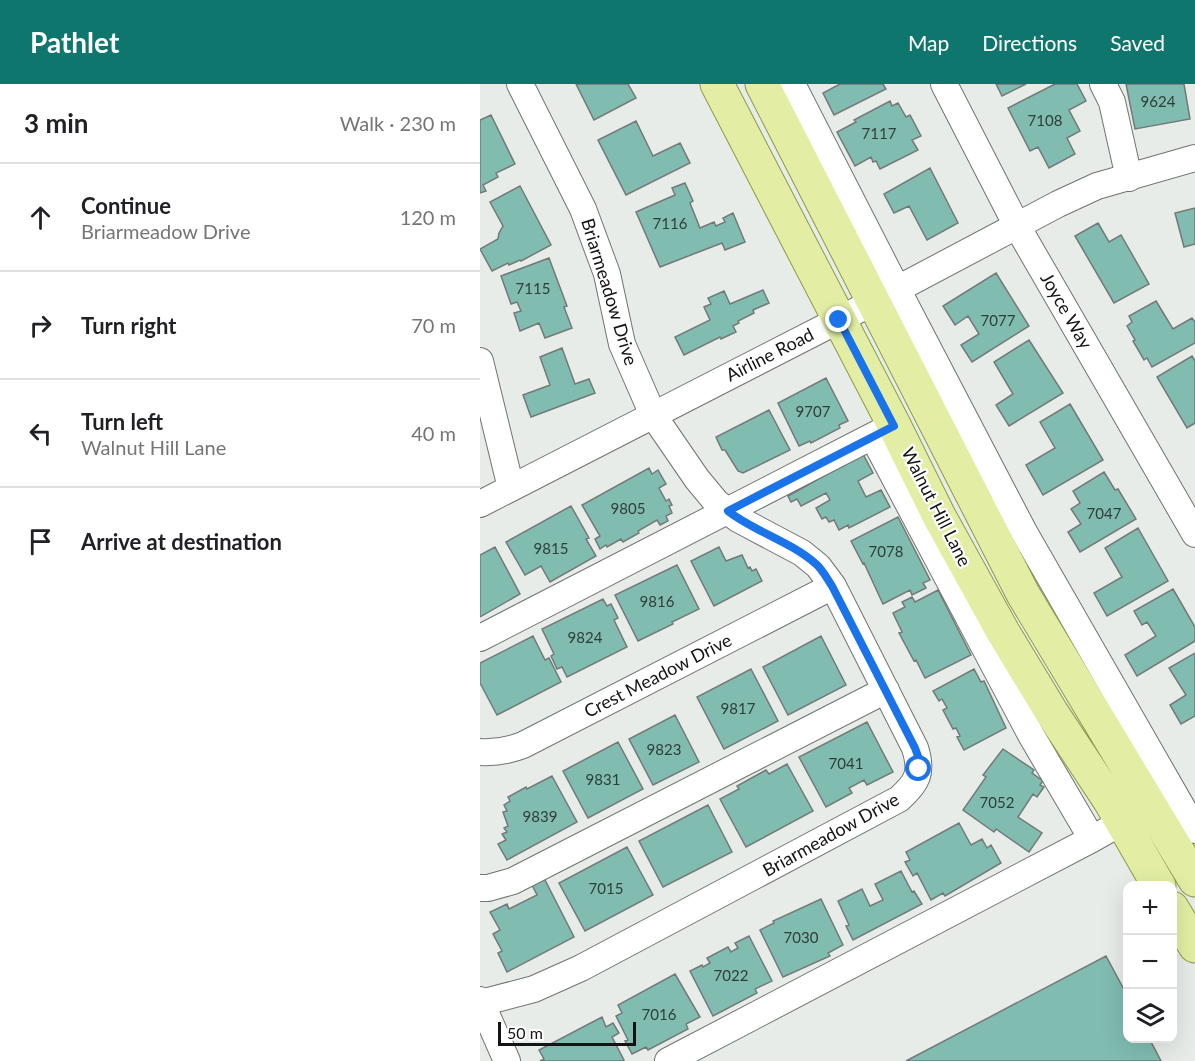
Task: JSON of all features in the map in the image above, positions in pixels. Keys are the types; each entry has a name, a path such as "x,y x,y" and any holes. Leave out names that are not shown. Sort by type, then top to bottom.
{"main road":[{"name":"Walnut Hill Lane","path":"717,84 839,320 884,431 939,516 1002,632 1158,881"},
{"name":"Walnut Hill Lane","path":"762,84 885,295 1023,594 1195,880"},
{"path":"1177,915 1195,946"}],"street":[{"name":"Briarmeadow Drive","path":"481,1002 534,989 581,968 899,800 916,781 919,769 919,759 915,748 832,586 818,566 802,553 738,519 716,502 697,479 653,415 622,344 607,274 583,209 520,84"},
{"path":"792,84 885,295 1195,830"},
{"name":"Joyce Way","path":"944,84 1017,226 1195,534"},
{"path":"1103,84 1112,102 1129,178"},
{"name":"Airline Road","path":"480,504 839,320 1058,204 1097,186 1195,158"},
{"path":"480,361 511,488"},
{"path":"480,638 884,431 1031,735 1092,839"},
{"name":"Crest Meadow Drive","path":"480,752 508,751 523,746 832,586"},
{"path":"480,888 513,881 886,690"},
{"path":"668,1061 1092,839 1108,830 1120,819"},
{"path":"481,1002 507,1061"}],"building":[{"path":"576,84 628,84 636,98 594,120"},
{"path":"840,84 883,84 886,89 834,115 823,93"},
{"path":"996,84 1026,84 1002,96"},
{"path":"1055,84 1077,84 1086,101 1069,110 1080,131 1067,138 1075,154 1049,168 1038,147 1030,151 1008,108"},
{"path":"1126,84 1184,84 1190,119 1135,129"},
{"path":"890,101 892,106 898,103 906,117 910,115 921,136 912,140 918,150 880,169 871,157 855,166 837,132"},
{"path":"491,115 515,164 496,173 498,177 483,185 486,191 480,193 480,120"},
{"path":"636,121 653,156 680,143 690,163 626,195 598,140"},
{"path":"930,168 958,223 927,240 909,206 894,213 884,194"},
{"path":"685,183 693,201 690,203 700,228 714,222 716,226 725,222 723,218 733,213 745,242 725,250 722,243 660,267 636,212 675,195 672,188"},
{"path":"520,186 551,245 521,261 509,265 508,263 492,271 480,249 498,239 503,226 490,202"},
{"path":"1195,208 1195,244 1184,247 1175,213"},
{"path":"1098,223 1109,242 1121,235 1149,284 1114,303 1075,236"},
{"path":"549,258 567,306 564,307 572,328 545,338 539,323 520,331 514,313 521,311 517,302 511,304 501,276"},
{"path":"996,273 1029,326 972,362 961,345 979,334 968,316 955,325 943,306"},
{"path":"763,290 769,303 753,310 754,313 738,321 739,323 733,326 736,332 721,339 720,337 684,355 675,337 710,320 704,307 711,304 708,298 724,291 730,304"},
{"path":"1156,301 1173,329 1192,318 1195,322 1195,343 1152,367 1147,358 1144,360 1127,326 1132,322 1129,316"},
{"path":"1029,340 1063,393 1009,426 996,405 1013,394 994,362"},
{"path":"562,348 575,384 589,379 595,393 531,417 523,395 550,385 540,357"},
{"path":"1192,356 1195,361 1195,423 1187,428 1157,377"},
{"path":"826,378 848,421 839,425 840,428 811,443 810,441 799,446 778,403"},
{"path":"1070,404 1103,460 1043,495 1026,465 1055,448 1040,422"},
{"path":"769,410 790,450 743,473 738,471 725,450 722,450 716,437"},
{"path":"863,454 873,473 858,481 866,497 881,490 890,507 849,528 848,525 839,530 834,520 829,522 826,517 822,519 816,508 830,500 826,493 801,506 797,499 791,502 788,496"},
{"path":"649,468 652,474 658,470 666,484 659,488 666,501 669,499 672,505 669,506 672,513 666,516 668,521 660,525 657,520 623,542 621,539 600,549 595,539 600,536 582,505"},
{"path":"1104,472 1115,490 1118,489 1136,519 1080,552 1068,532 1081,524 1071,509 1080,503 1073,491"},
{"path":"571,506 596,556 550,582 541,566 525,575 506,542"},
{"path":"898,517 930,580 923,583 926,588 912,595 910,590 883,604 851,541"},
{"path":"1138,528 1168,581 1107,616 1094,593 1122,577 1105,548"},
{"path":"495,547 520,594 480,617 480,555"},
{"path":"719,547 726,561 742,555 748,568 750,567 752,571 756,569 762,581 714,606 691,561"},
{"path":"677,565 699,609 638,641 615,595"},
{"path":"1173,589 1195,627 1195,641 1137,676 1125,655 1156,636 1147,622 1142,625 1134,611"},
{"path":"938,590 971,655 925,678 899,633 902,632 893,613 905,607 902,602 912,597 915,602"},
{"path":"603,599 607,606 611,604 618,618 614,620 627,647 567,677 562,667 557,669 551,656 554,654 542,629"},
{"path":"533,636 545,660 549,658 561,682 497,715 480,683 480,663"},
{"path":"821,636 846,685 788,715 763,667"},
{"path":"1195,653 1195,716 1181,724 1170,705 1186,695 1169,668"},
{"path":"751,669 778,721 724,749 697,697"},
{"path":"974,669 981,682 984,681 1006,728 964,750 957,737 960,736 956,728 953,729 943,710 947,708 942,699 939,701 933,691"},
{"path":"675,715 699,762 653,785 629,739"},
{"path":"867,722 893,772 867,785 864,780 849,788 852,793 826,807 799,757"},
{"path":"618,742 643,789 588,818 563,771"},
{"path":"1003,749 1034,770 1032,773 1043,781 1040,785 1044,787 1037,797 1033,794 1018,817 1042,833 1029,852 996,829 994,832 963,810 986,777 983,775"},
{"path":"787,764 813,811 746,847 720,799 739,789 737,786 766,770 769,774"},
{"path":"552,776 577,822 507,860 498,844 506,840 502,834 507,832 504,828 508,826 503,812 507,811 504,805 510,801 508,797"},
{"path":"708,805 732,852 663,887 639,841"},
{"path":"959,823 971,845 982,839 987,848 991,845 1001,863 945,896 943,893 931,900 917,873 913,876 905,862 910,860 906,852"},
{"path":"627,847 653,895 585,931 559,883"},
{"path":"901,871 912,892 914,891 922,904 853,940 838,901 862,889 870,906 883,900 875,884"},
{"path":"544,878 574,937 507,972 498,953 502,951 493,934 500,930 490,912 507,904 509,909 537,895 532,885"},
{"path":"821,899 843,945 828,953 830,956 783,977 760,930 774,923 773,921"},
{"path":"749,936 772,981 755,989 757,993 713,1016 690,971 710,963 707,958 728,947 731,952 738,948 735,943"},
{"path":"1106,956 1123,988 1123,1043 1152,1043 1161,1061 906,1061"},
{"path":"675,974 700,1017 686,1024 688,1029 648,1050 646,1047 632,1054 616,1016 622,1013 618,1005"},
{"path":"602,1017 606,1027 613,1023 619,1033 612,1037 624,1060 540,1061 544,1059 539,1050"}],"route":[{"path":"839,320 894,426 728,511 738,519 802,553 818,566 832,586 915,748 919,759 919,769"}]}
